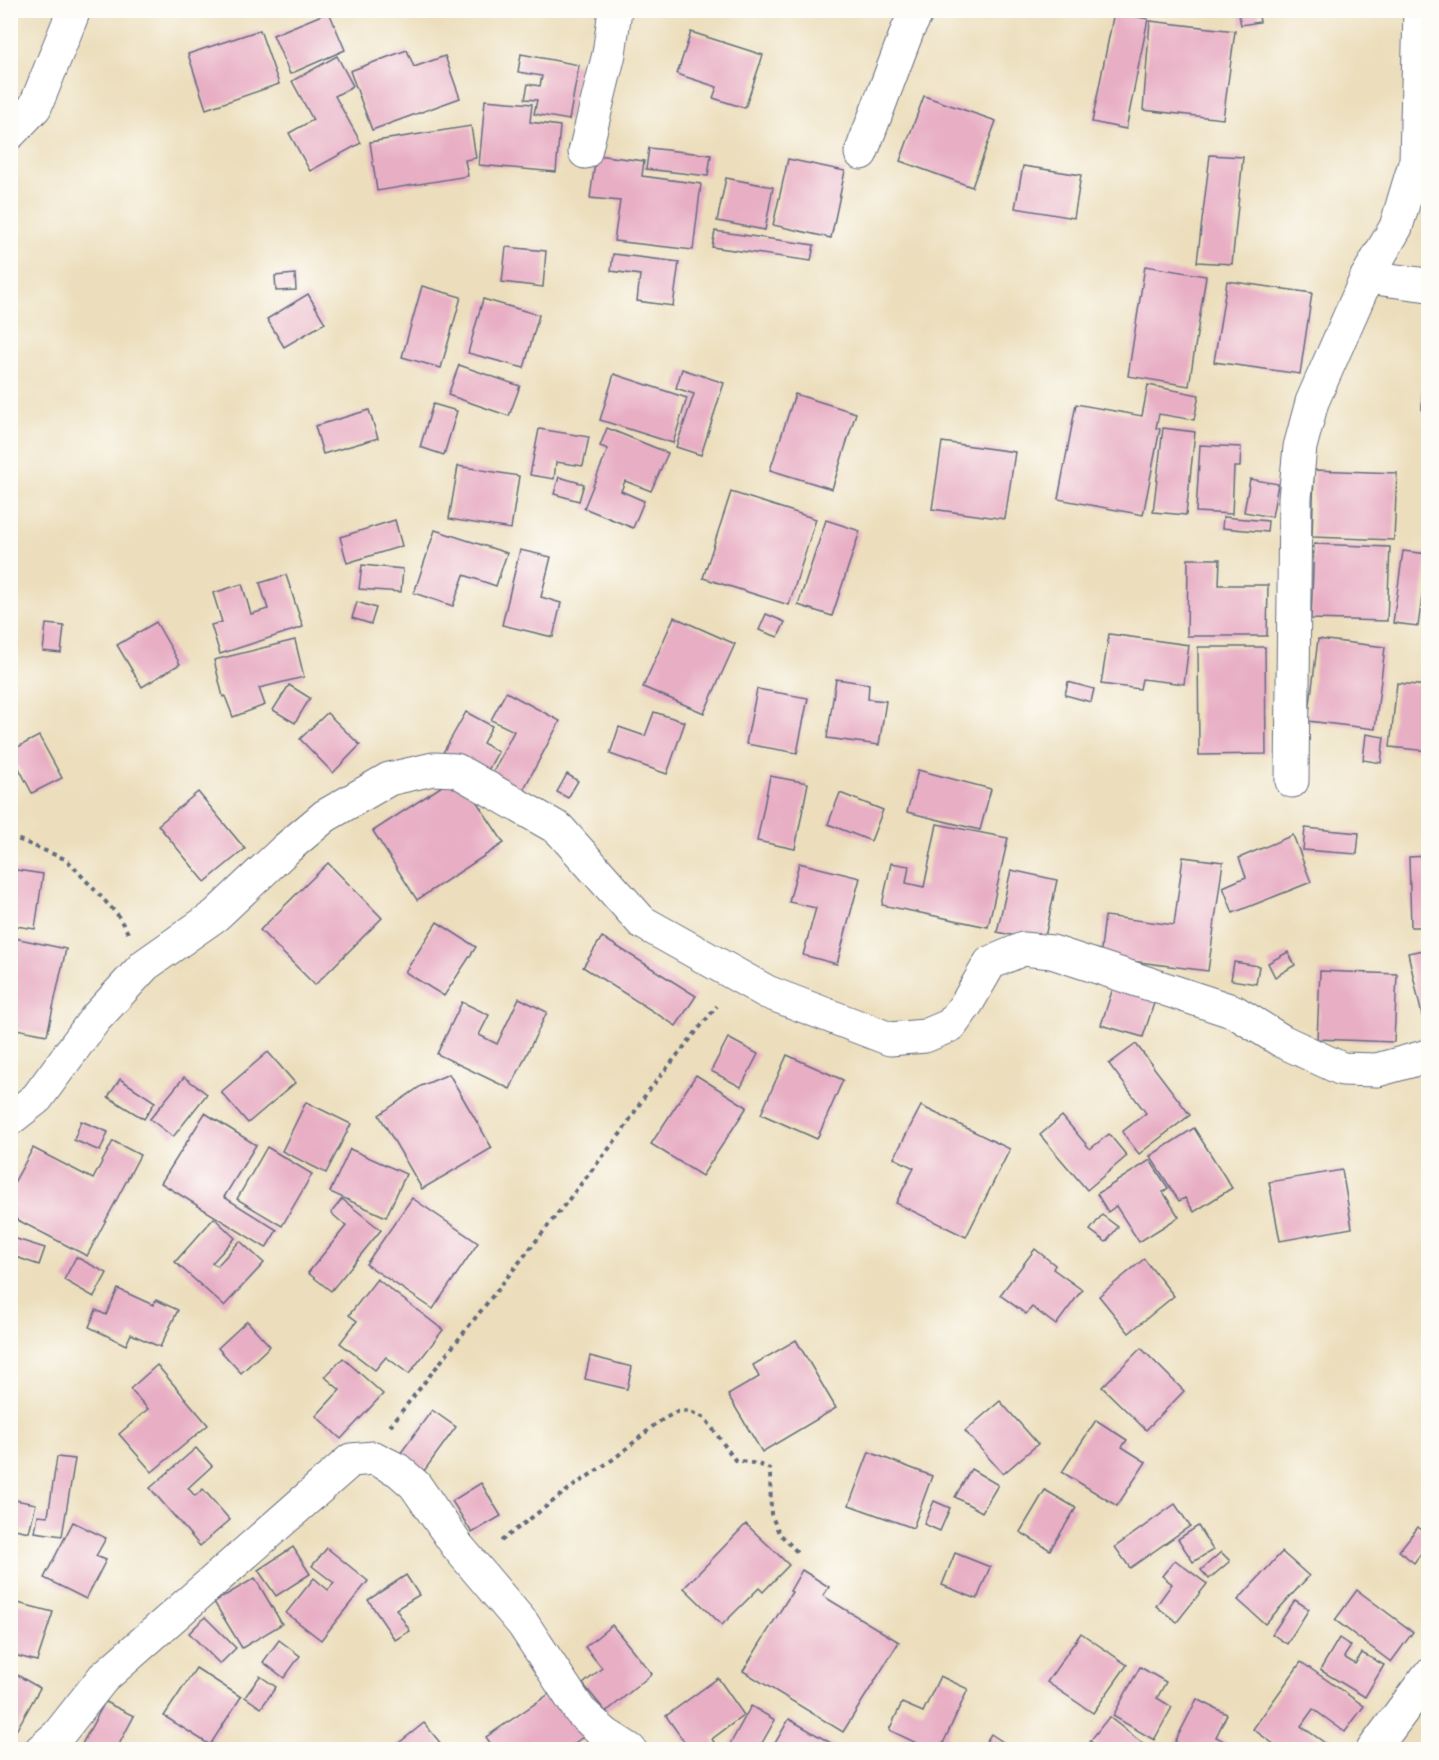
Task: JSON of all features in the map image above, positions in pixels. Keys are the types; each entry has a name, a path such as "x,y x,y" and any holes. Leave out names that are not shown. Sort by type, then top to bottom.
{"street":[{"path":"10,133 35,107 74,10"},
{"path":"585,152 609,54 615,10"},
{"path":"861,153 908,29 918,10"},
{"path":"1292,782 1295,509 1300,447 1312,402 1367,277 1396,228 1416,160 1420,10"},
{"path":"1367,277 1428,285"},
{"path":"10,1119 37,1098 95,1019 145,965 216,915 287,848 325,816 389,779 433,769 456,770 559,829 642,922 767,992 890,1039 925,1036 951,1024 967,1003 990,963 1023,949 1052,952 1234,1012 1282,1041 1342,1069 1377,1070 1428,1056"},
{"path":"47,1748 103,1678 351,1460 374,1458 398,1470 415,1485 471,1563 523,1624 580,1711 605,1734 630,1749"},
{"path":"1373,1749 1428,1676"}],"path":[{"path":"10,836 67,860 117,914 145,965"},
{"path":"351,1460 387,1430 622,1132 646,1094 740,977"},
{"path":"471,1563 569,1489 615,1458 657,1422 676,1413 688,1411 705,1418 735,1460 758,1464 770,1469 771,1514 779,1533 798,1553"}],"building":[{"path":"1238,10 1258,10 1260,22 1241,25"},
{"path":"329,12 345,50 290,74 273,35"},
{"path":"1114,12 1148,19 1126,129 1092,122"},
{"path":"1150,21 1235,31 1223,119 1143,110"},
{"path":"260,30 279,84 206,109 188,54"},
{"path":"691,32 763,55 745,108 713,98 717,87 677,74"},
{"path":"407,50 414,67 445,56 460,98 372,130 350,71"},
{"path":"521,54 579,65 569,120 534,114 537,100 525,99 528,84 540,86 542,76 518,72"},
{"path":"337,56 353,86 335,96 361,143 310,171 289,133 313,120 292,81"},
{"path":"924,96 996,121 972,187 900,161"},
{"path":"485,100 532,104 530,122 560,126 556,172 479,165"},
{"path":"471,126 476,158 465,160 468,176 377,191 370,142"},
{"path":"649,148 711,155 708,176 646,169"},
{"path":"596,155 644,161 642,176 701,184 693,250 614,241 620,201 590,198"},
{"path":"1210,155 1243,157 1232,264 1197,262"},
{"path":"788,159 845,171 831,238 773,225"},
{"path":"1023,166 1081,175 1074,218 1015,208"},
{"path":"726,178 773,187 765,230 717,221"},
{"path":"715,231 814,245 811,261 712,247"},
{"path":"506,247 546,251 543,287 502,282"},
{"path":"613,254 679,262 673,306 637,301 640,275 611,271"},
{"path":"1145,266 1206,276 1189,386 1128,376"},
{"path":"295,274 296,290 276,291 275,276"},
{"path":"1227,281 1312,293 1300,374 1214,362"},
{"path":"422,286 461,297 441,368 402,357"},
{"path":"308,294 325,323 284,347 267,319"},
{"path":"483,299 539,315 524,368 468,353"},
{"path":"1423,359 1428,359 1428,411 1422,411"},
{"path":"459,365 520,386 509,416 448,395"},
{"path":"682,369 724,383 701,455 676,447 694,394 676,388"},
{"path":"614,374 687,398 673,443 600,420"},
{"path":"1148,385 1199,395 1194,420 1159,414 1156,428 1160,429 1143,515 1058,499 1076,404 1142,416"},
{"path":"795,394 856,413 832,489 770,470"},
{"path":"433,404 457,411 444,455 420,447"},
{"path":"369,410 378,438 323,454 315,426"},
{"path":"607,428 668,453 651,491 625,481 621,491 644,501 633,528 584,508 608,449 600,446"},
{"path":"1163,428 1195,432 1186,515 1153,512"},
{"path":"539,429 589,437 583,466 556,462 554,479 530,475"},
{"path":"942,442 1015,452 1005,519 932,509"},
{"path":"1200,445 1241,447 1240,467 1234,467 1232,514 1196,512"},
{"path":"458,466 519,476 511,529 449,519"},
{"path":"1314,470 1397,473 1394,540 1312,537"},
{"path":"559,477 584,484 579,501 554,494"},
{"path":"1250,479 1278,484 1272,517 1244,512"},
{"path":"731,492 816,519 789,605 703,578"},
{"path":"1223,517 1268,521 1267,532 1222,528"},
{"path":"395,520 402,546 347,563 340,537"},
{"path":"826,520 860,531 832,616 798,605"},
{"path":"435,530 507,553 496,586 464,575 453,606 414,593"},
{"path":"1314,544 1390,547 1387,621 1311,619"},
{"path":"520,550 551,557 541,597 561,603 553,637 502,625"},
{"path":"1403,551 1428,554 1418,626 1393,623"},
{"path":"1188,559 1220,559 1219,585 1268,585 1267,636 1187,636"},
{"path":"362,565 403,569 401,592 359,589"},
{"path":"286,575 303,627 220,654 211,625 222,622 213,593 242,584 251,614 268,609 260,583"},
{"path":"357,602 376,608 371,624 352,618"},
{"path":"766,614 785,622 778,637 759,630"},
{"path":"674,617 735,644 704,713 643,687"},
{"path":"156,622 180,664 142,687 117,645"},
{"path":"46,624 64,626 61,653 43,651"},
{"path":"1109,634 1189,645 1184,684 1142,679 1140,689 1101,684"},
{"path":"1318,639 1385,647 1375,729 1308,721"},
{"path":"295,640 304,677 259,688 265,705 233,717 225,696 223,697 214,660"},
{"path":"1198,647 1265,647 1266,754 1199,755"},
{"path":"836,679 869,684 868,699 886,701 879,745 827,738"},
{"path":"1068,682 1094,689 1091,702 1065,695"},
{"path":"1397,683 1428,686 1428,751 1390,747"},
{"path":"289,685 310,698 295,723 273,710"},
{"path":"757,689 808,698 797,753 746,744"},
{"path":"506,692 560,721 520,796 489,780 514,731 491,720"},
{"path":"466,712 492,726 483,743 498,752 482,781 440,758"},
{"path":"654,712 685,722 667,774 610,754 619,727 645,736"},
{"path":"327,713 360,745 333,773 300,739"},
{"path":"1366,734 1384,737 1381,763 1363,760"},
{"path":"39,736 62,778 32,793 10,751"},
{"path":"918,770 991,789 980,830 907,812"},
{"path":"567,774 578,781 568,798 557,792"},
{"path":"459,775 504,843 417,900 373,831"},
{"path":"770,776 808,783 795,849 757,841"},
{"path":"198,792 245,849 205,882 158,825"},
{"path":"840,793 883,810 871,841 828,824"},
{"path":"937,824 1008,838 988,927 882,905 891,863 909,866 906,883 924,887"},
{"path":"1305,828 1359,833 1357,854 1303,850"},
{"path":"1293,835 1311,882 1233,913 1223,887 1246,877 1239,858"},
{"path":"1428,856 1428,927 1411,927 1409,857"},
{"path":"1183,857 1223,862 1208,971 1100,957 1105,916 1174,925"},
{"path":"328,863 382,918 315,985 260,930"},
{"path":"799,863 860,878 837,964 803,955 816,908 789,902"},
{"path":"10,869 43,874 35,929 10,925"},
{"path":"1011,870 1057,880 1044,942 997,932"},
{"path":"437,922 476,947 444,996 405,972"},
{"path":"10,937 66,949 47,1035 16,1029 15,983 10,982"},
{"path":"602,937 696,996 676,1026 583,967"},
{"path":"1428,949 1428,1028 1425,1029 1408,953"},
{"path":"1288,952 1295,965 1275,977 1268,963"},
{"path":"1234,962 1259,966 1256,984 1231,980"},
{"path":"1320,971 1397,974 1394,1042 1317,1039"},
{"path":"1114,985 1156,997 1143,1037 1101,1025"},
{"path":"519,998 547,1012 510,1089 437,1054 462,1002 489,1015 479,1035 497,1044"},
{"path":"728,1038 758,1054 741,1087 711,1071"},
{"path":"1136,1044 1190,1115 1139,1154 1122,1132 1146,1113 1109,1064"},
{"path":"268,1052 295,1083 248,1123 221,1092"},
{"path":"787,1055 843,1080 817,1139 761,1114"},
{"path":"449,1074 492,1148 422,1189 379,1115 421,1086"},
{"path":"696,1075 747,1107 702,1176 651,1144"},
{"path":"184,1077 207,1094 173,1137 150,1119"},
{"path":"120,1079 155,1102 144,1119 108,1097"},
{"path":"306,1102 351,1124 326,1173 282,1151"},
{"path":"921,1106 1010,1149 966,1237 896,1203 914,1168 894,1158"},
{"path":"205,1113 256,1145 224,1197 277,1230 266,1248 161,1183"},
{"path":"1062,1116 1090,1149 1109,1134 1127,1156 1087,1190 1040,1135"},
{"path":"81,1121 108,1132 100,1151 74,1140"},
{"path":"1194,1128 1232,1188 1194,1212 1185,1198 1179,1201 1150,1156"},
{"path":"113,1141 140,1155 87,1256 10,1216 10,1190 33,1148 93,1179"},
{"path":"267,1147 312,1174 282,1226 237,1199"},
{"path":"350,1149 406,1174 386,1217 330,1192"},
{"path":"1150,1160 1168,1188 1163,1192 1179,1217 1139,1242 1116,1206 1108,1212 1097,1194"},
{"path":"1342,1170 1352,1228 1280,1241 1269,1182"},
{"path":"412,1198 478,1243 433,1309 366,1264"},
{"path":"342,1199 381,1230 331,1291 308,1273 346,1226 331,1213"},
{"path":"1102,1215 1118,1227 1106,1242 1090,1230"},
{"path":"214,1218 235,1238 212,1263 217,1266 240,1241 264,1263 224,1306 175,1262"},
{"path":"10,1237 45,1248 39,1265 10,1255"},
{"path":"1035,1249 1055,1265 1053,1269 1082,1290 1056,1325 1032,1307 1026,1314 1000,1295"},
{"path":"76,1257 107,1273 94,1297 64,1280"},
{"path":"1144,1259 1174,1296 1129,1333 1099,1296"},
{"path":"377,1279 443,1330 409,1374 386,1357 375,1370 340,1343 357,1321 349,1315"},
{"path":"118,1289 153,1305 156,1300 178,1310 160,1347 131,1334 126,1345 89,1327 96,1310 106,1315"},
{"path":"247,1321 270,1346 241,1373 218,1348"},
{"path":"796,1340 836,1408 762,1452 728,1395 759,1377 753,1365"},
{"path":"1141,1348 1184,1391 1146,1430 1102,1387"},
{"path":"590,1356 632,1367 627,1389 585,1379"},
{"path":"343,1358 383,1394 341,1439 316,1416 340,1390 325,1377"},
{"path":"157,1365 208,1425 152,1472 119,1434 148,1409 130,1389"},
{"path":"1000,1401 1038,1444 1003,1474 965,1431"},
{"path":"432,1410 456,1427 424,1471 400,1454"},
{"path":"1096,1420 1127,1440 1122,1447 1146,1462 1117,1506 1062,1472"},
{"path":"196,1448 212,1466 188,1488 195,1496 203,1489 230,1520 200,1546 150,1488"},
{"path":"869,1452 932,1476 913,1528 849,1505"},
{"path":"57,1457 75,1459 62,1536 35,1532 38,1515 48,1516"},
{"path":"971,1469 998,1485 982,1512 955,1497"},
{"path":"481,1483 501,1516 472,1533 452,1501"},
{"path":"1045,1490 1076,1508 1050,1550 1020,1532"},
{"path":"10,1499 36,1504 29,1532 10,1528"},
{"path":"934,1501 950,1508 940,1531 924,1524"},
{"path":"1175,1504 1190,1526 1130,1568 1115,1547"},
{"path":"73,1522 106,1538 96,1556 106,1560 86,1599 44,1578"},
{"path":"746,1524 789,1565 763,1592 759,1588 722,1625 684,1588"},
{"path":"1198,1526 1213,1550 1193,1562 1178,1539"},
{"path":"1418,1527 1428,1535 1428,1544 1414,1563 1399,1551"},
{"path":"293,1547 310,1574 276,1596 258,1570"},
{"path":"327,1548 368,1581 321,1640 286,1613 314,1578 328,1590 334,1583 312,1566"},
{"path":"1221,1552 1230,1561 1209,1579 1201,1570"},
{"path":"1282,1552 1309,1576 1265,1624 1238,1600"},
{"path":"955,1553 990,1567 977,1599 942,1585"},
{"path":"1175,1560 1207,1584 1177,1622 1156,1606 1172,1584 1162,1576"},
{"path":"802,1570 829,1587 823,1596 899,1642 843,1732 743,1671 792,1592 790,1591"},
{"path":"406,1575 419,1595 396,1609 410,1631 395,1640 368,1600"},
{"path":"255,1578 282,1624 242,1648 214,1602"},
{"path":"1357,1590 1413,1632 1391,1662 1335,1620"},
{"path":"1295,1600 1309,1609 1287,1644 1272,1634"},
{"path":"10,1601 53,1612 37,1661 10,1654"},
{"path":"205,1617 236,1648 220,1664 189,1633"},
{"path":"612,1625 652,1674 606,1712 583,1684 602,1668 585,1647"},
{"path":"1081,1633 1127,1665 1093,1713 1047,1682"},
{"path":"1339,1638 1351,1646 1344,1657 1355,1664 1362,1653 1384,1665 1365,1697 1320,1670"},
{"path":"279,1640 300,1656 284,1678 263,1662"},
{"path":"1301,1662 1364,1706 1345,1732 1313,1709 1301,1726 1335,1750 1282,1750 1253,1729"},
{"path":"1140,1667 1166,1682 1157,1698 1172,1707 1154,1740 1113,1716"},
{"path":"196,1668 241,1697 210,1745 164,1716"},
{"path":"10,1671 40,1688 13,1736 10,1734"},
{"path":"260,1676 276,1687 261,1708 245,1697"},
{"path":"940,1676 968,1689 940,1750 931,1750 889,1730 902,1703 923,1712"},
{"path":"718,1678 744,1715 712,1739 719,1750 690,1750 666,1716"},
{"path":"555,1690 587,1734 565,1750 495,1750 486,1737"},
{"path":"1197,1699 1227,1714 1216,1737 1232,1745 1230,1750 1190,1750 1175,1742"},
{"path":"105,1702 134,1716 116,1750 93,1750 82,1744"},
{"path":"751,1706 775,1720 758,1750 727,1750"},
{"path":"1109,1717 1151,1750 1102,1750 1090,1741"},
{"path":"789,1719 843,1750 771,1750"},
{"path":"424,1723 446,1750 390,1750"},
{"path":"991,1734 1015,1750 981,1750"}]}
